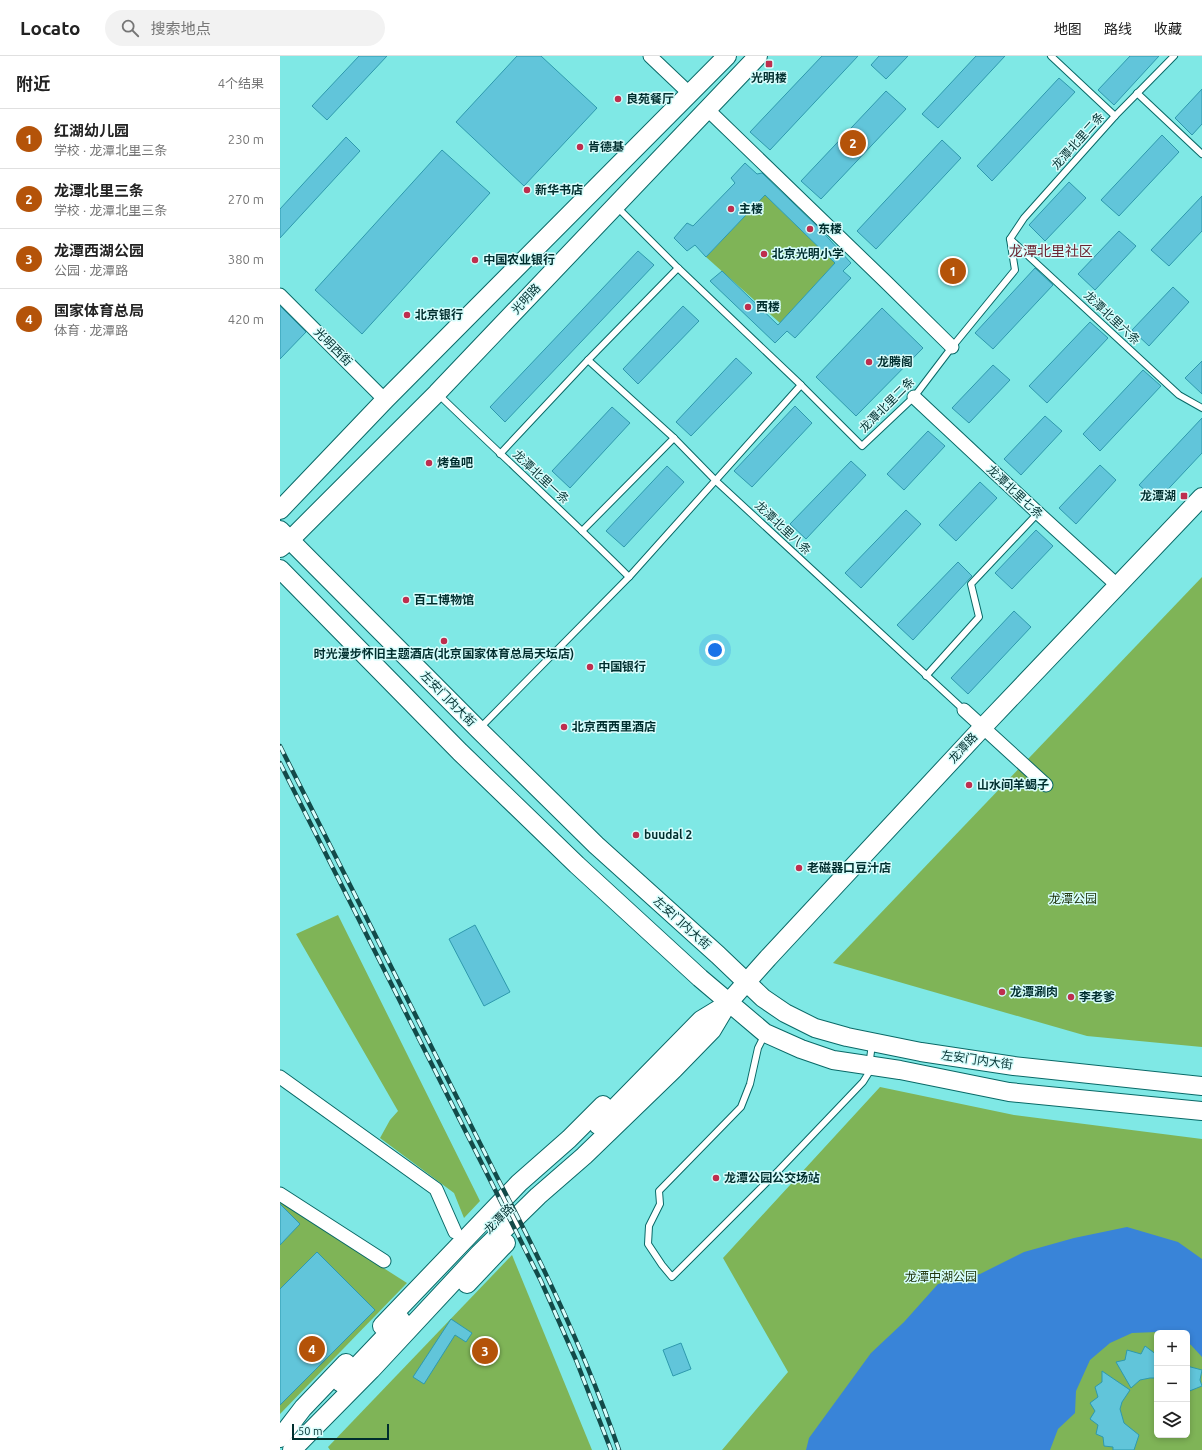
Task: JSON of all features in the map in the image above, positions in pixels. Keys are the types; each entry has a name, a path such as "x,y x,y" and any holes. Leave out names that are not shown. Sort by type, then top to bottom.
{"street":[{"path":"650,56 690,94"},
{"path":"280,510 386,400 727,56"},
{"name":"光明路","path":"284,539 437,393 758,56"},
{"path":"707,109 888,282 952,347"},
{"name":"光明西街","path":"280,295 386,400"},
{"name":"龙潭北里七条","path":"914,397 1118,586"},
{"name":"龙潭路","path":"301,1448 479,1254 538,1196 584,1156 712,1030 728,1003 746,982 983,727 1202,498"},
{"name":"左安门内大街","path":"284,539 596,845 718,955 763,998 785,1013 815,1028 847,1037 921,1052 1014,1066 1202,1086"},
{"name":"左安门内大街","path":"280,569 460,752 578,865 700,978 765,1033 802,1050 834,1060 870,1065 1009,1092 1202,1111"},
{"path":"964,710 1046,785"},
{"name":"龙潭路","path":"280,1438 303,1408 519,1183 569,1139 694,1014 728,1003"},
{"name":"龙潭路","path":"280,1447 483,1235 532,1187 578,1147 701,1020 728,1003"},
{"path":"280,1077 436,1189 456,1232"},
{"path":"280,1194 384,1261"}],"lane":[{"path":"1051,56 1115,116"},
{"name":"龙潭北里二条","path":"616,205 678,268 801,385 862,446 914,397 952,347 1015,270 1010,239 1024,218 1115,116 1174,56"},
{"path":"1137,93 1202,154"},
{"name":"龙潭北里六条","path":"1010,239 1179,395 1202,408"},
{"path":"500,454 588,360 678,268"},
{"name":"龙潭北里八条","path":"588,360 674,438 716,480 964,710"},
{"path":"479,730 629,577 801,385"},
{"name":"龙潭北里一条","path":"437,393 629,577"},
{"path":"582,531 674,438"},
{"path":"926,676 979,617 970,584 1038,513"},
{"path":"765,1033 758,1048 750,1084 741,1107 658,1191 660,1204 649,1226 648,1244 672,1277 779,1170 863,1082 868,1074 872,1042"}],"green space":[{"path":"765,195 835,263 780,323 706,257"},
{"name":"龙潭公园","path":"1202,577 1202,1047 1087,1036 833,963"},
{"path":"338,915 480,1201 464,1218 454,1193 380,1138 390,1120 398,1111 296,934"},
{"name":"龙潭中湖公园","path":"880,1087 1014,1115 1202,1139 1202,1450 722,1450 788,1372 723,1258"},
{"path":"280,1202 407,1283 280,1414"},
{"path":"512,1255 592,1450 330,1450 328,1447"}],"water":[{"path":"1127,1227 1178,1242 1202,1259 1202,1357 1190,1344 1190,1330 1154,1330 1154,1332 1132,1333 1110,1343 1090,1360 1076,1391 1075,1413 1058,1429 1050,1450 806,1450 809,1438 871,1353 904,1322 938,1284 980,1274 1024,1252 1074,1238"}],"building":[{"path":"359,56 387,56 327,120 312,106"},
{"path":"517,56 541,56 597,108 524,186 456,122"},
{"path":"822,56 858,56 770,150 750,132"},
{"path":"879,56 908,56 886,79 871,65"},
{"path":"976,56 1005,56 938,128 922,114"},
{"path":"1130,56 1159,56 1114,105 1098,90"},
{"path":"1059,78 1075,92 992,181 977,166"},
{"path":"1202,89 1202,124 1192,135 1175,118"},
{"path":"886,91 906,109 821,199 801,181"},
{"path":"1162,135 1179,152 1119,216 1101,200"},
{"path":"346,137 360,151 280,238 280,209"},
{"path":"942,140 961,158 876,249 857,231"},
{"path":"442,150 490,193 362,334 315,290"},
{"path":"745,163 757,174 762,173 819,228 851,263 843,271 851,278 795,338 787,331 775,343 710,281 722,271 778,325 835,263 765,195 706,257 695,245 687,251 674,238 687,223 693,226 735,183 731,178"},
{"path":"1069,182 1086,198 1045,241 1029,225"},
{"path":"1202,196 1202,231 1169,266 1151,250"},
{"path":"1119,231 1136,246 1095,290 1078,274"},
{"path":"638,251 654,265 505,422 490,407"},
{"path":"1035,268 1053,285 993,349 975,333"},
{"path":"1173,287 1189,302 1149,346 1132,330"},
{"path":"280,306 306,332 280,359"},
{"path":"683,306 699,321 638,384 623,369"},
{"name":"龙腾阁","path":"882,308 923,348 856,416 816,377"},
{"path":"1090,322 1108,338 1047,403 1029,386"},
{"path":"736,358 752,373 691,436 676,422"},
{"path":"1202,361 1202,394 1185,378"},
{"path":"993,365 1010,380 969,423 952,408"},
{"path":"1143,370 1161,386 1100,451 1083,434"},
{"path":"795,406 812,423 752,487 734,471"},
{"path":"612,407 630,423 570,488 552,471"},
{"path":"1045,416 1062,431 1021,475 1004,459"},
{"path":"1202,418 1202,453 1157,501 1139,485"},
{"path":"928,431 945,446 904,490 887,474"},
{"path":"851,461 866,475 806,539 790,524"},
{"path":"1100,465 1116,480 1076,524 1059,508"},
{"path":"667,466 684,482 624,547 606,531"},
{"path":"980,482 997,498 956,541 939,525"},
{"path":"906,510 921,524 861,588 845,573"},
{"path":"1036,530 1053,546 1012,589 995,573"},
{"path":"958,562 972,576 913,640 897,625"},
{"path":"1014,611 1031,627 968,694 951,678"},
{"path":"475,925 510,992 484,1006 449,939"},
{"path":"280,1204 300,1224 280,1245"},
{"path":"317,1252 375,1310 280,1405 280,1289"},
{"path":"451,1319 472,1333 466,1342 455,1335 424,1384 413,1377"},
{"path":"681,1343 691,1369 673,1376 663,1350"},
{"path":"1145,1346 1154,1353 1154,1378 1140,1380 1131,1388 1116,1362 1125,1360 1127,1350 1141,1354"},
{"path":"1190,1367 1202,1370 1200,1380 1202,1386 1190,1391"},
{"path":"1102,1371 1130,1390 1122,1402 1120,1409 1124,1423 1139,1435 1134,1450 1113,1450 1113,1447 1104,1446 1103,1437 1096,1434 1098,1425 1090,1419 1095,1411 1090,1403 1098,1397 1095,1387 1102,1382"}],"railway":[{"path":"280,746 549,1280 579,1347 607,1415 619,1450"},
{"path":"280,763 541,1281 576,1360 611,1450"}],"place":[{"name":"光明楼","path":"769,64"},
{"name":"良苑餐厅","path":"618,99"},
{"name":"龙潭北里三条","path":"853,143"},
{"name":"肯德基","path":"580,147"},
{"name":"新华书店","path":"527,190"},
{"name":"主楼","path":"731,209"},
{"name":"东楼","path":"810,229"},
{"name":"北京光明小学","path":"764,254"},
{"name":"中国农业银行","path":"475,260"},
{"name":"红湖幼儿园","path":"953,271"},
{"name":"西楼","path":"748,307"},
{"name":"北京银行","path":"407,315"},
{"name":"龙腾阁","path":"869,362"},
{"name":"烤鱼吧","path":"429,463"},
{"name":"龙潭湖","path":"1184,496"},
{"name":"百工博物馆","path":"406,600"},
{"name":"时光漫步怀旧主题酒店(北京国家体育总局天坛店)","path":"444,641"},
{"name":"中国银行","path":"590,667"},
{"name":"北京西西里酒店","path":"564,727"},
{"name":"山水间羊蝎子","path":"969,785"},
{"name":"buudal 2","path":"636,835"},
{"name":"老磁器口豆汁店","path":"799,868"},
{"name":"龙潭涮肉","path":"1002,992"},
{"name":"李老爹","path":"1071,997"},
{"name":"龙潭公园公交场站","path":"716,1178"},
{"name":"国家体育总局","path":"312,1349"},
{"name":"龙潭西湖公园","path":"485,1351"}],"district":[{"name":"龙潭北里社区","path":"1051,251"}]}
